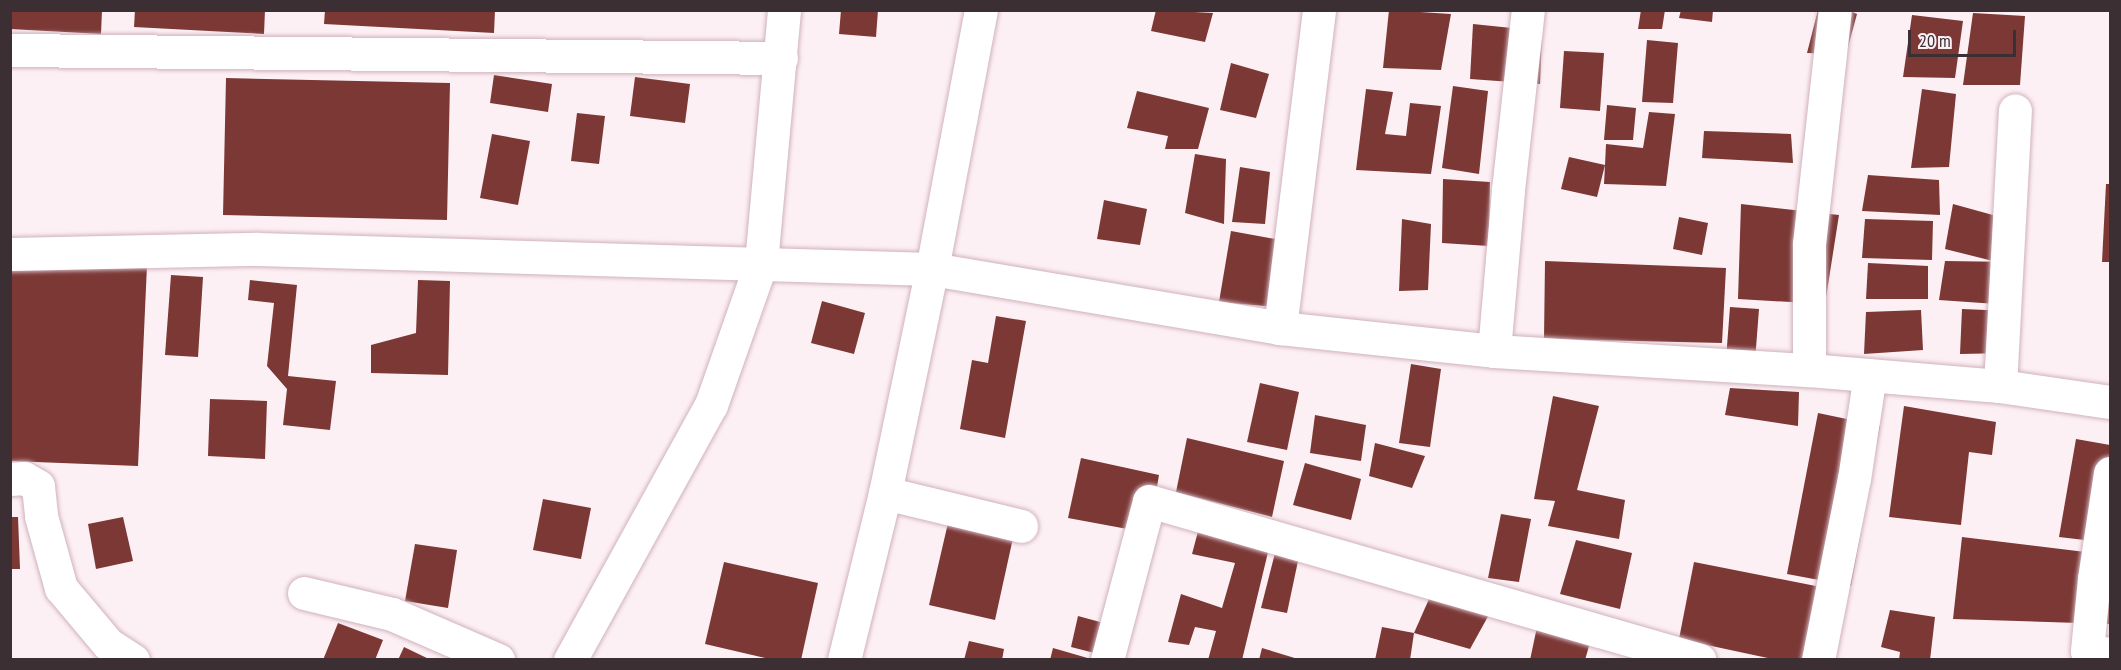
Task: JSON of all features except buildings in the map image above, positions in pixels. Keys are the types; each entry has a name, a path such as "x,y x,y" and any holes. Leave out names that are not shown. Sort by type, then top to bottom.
{"street":[{"path":"570,660 711,405 761,263 784,10"},
{"path":"844,660 885,493 932,269 981,10"},
{"path":"1280,328 1319,10"},
{"path":"1494,351 1508,190 1528,10"},
{"path":"1809,370 1809,244 1835,10"},
{"path":"10,50 781,58"},
{"path":"2000,386 2015,110"},
{"path":"10,254 258,249 932,269 1280,328 1494,351 1809,370 2000,386 2110,402"},
{"path":"1818,660 1854,479 1870,375"},
{"path":"2094,655 2094,579 2110,473"},
{"path":"10,479 24,478 38,486 41,516 61,588 108,644 134,660"},
{"path":"885,493 1021,526"},
{"path":"1107,660 1149,501 1700,660"},
{"path":"304,593 392,614 498,660"}]}
